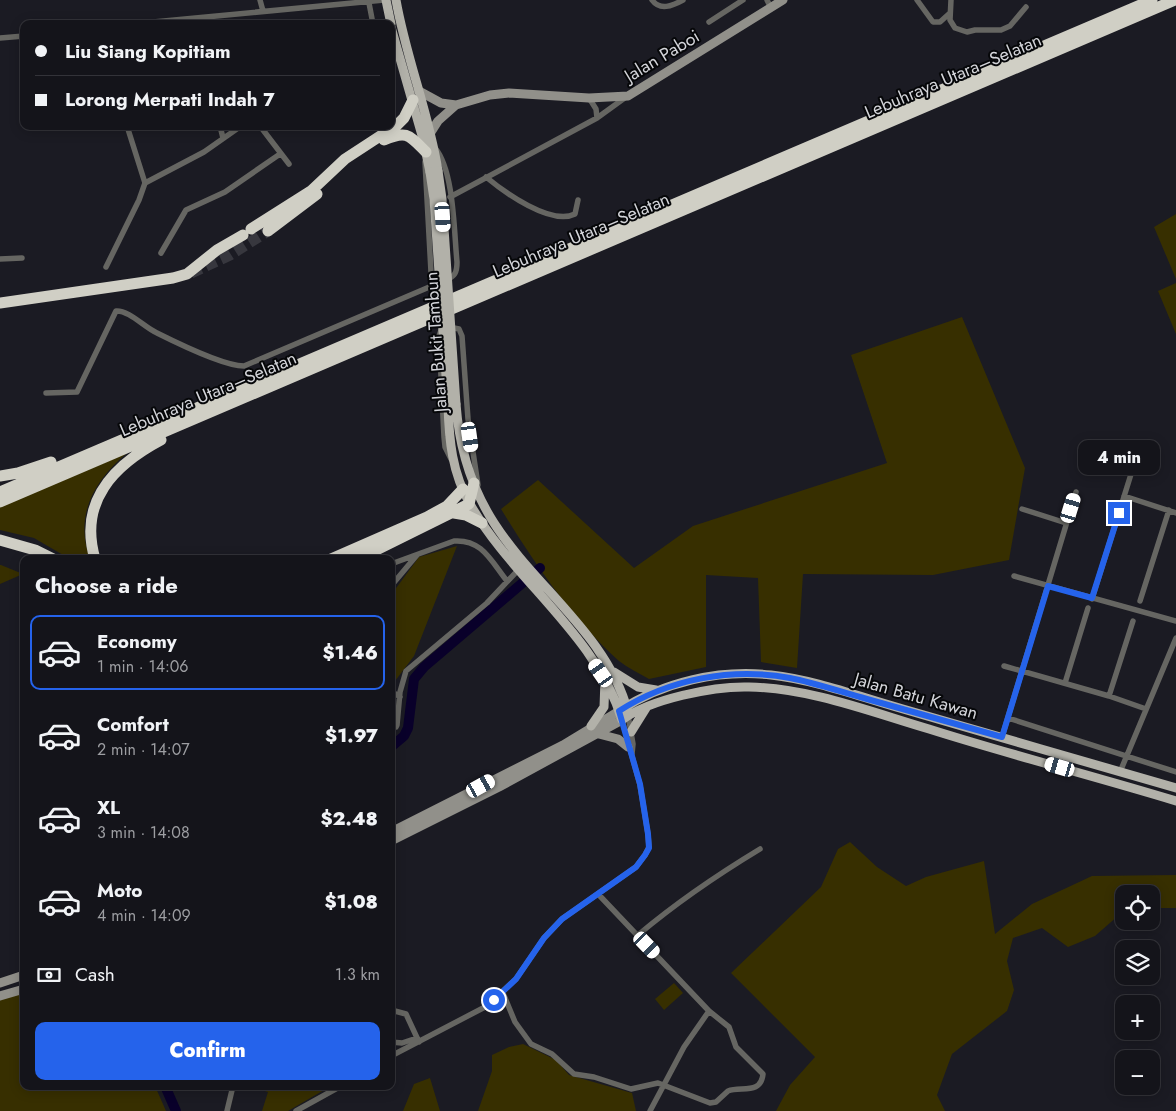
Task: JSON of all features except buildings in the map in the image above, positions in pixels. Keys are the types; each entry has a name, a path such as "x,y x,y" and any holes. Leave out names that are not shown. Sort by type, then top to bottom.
{"highway":[{"name":"Lebuhraya Utara–Selatan","path":"0,492 1152,0"},
{"name":"Lebuhraya Utara–Selatan","path":"0,502 1175,0"},
{"path":"395,126 404,118 416,96"},
{"path":"0,303 173,278 186,274 217,250 311,191 345,159 389,130"},
{"path":"268,231 301,208 377,143 403,134 430,149"},
{"path":"0,296 50,289 102,287"},
{"path":"94,555 91,536 92,514 110,476 135,456 215,410"},
{"path":"0,476 18,473 85,450 120,441"},
{"path":"366,555 469,504 477,488"},
{"path":"339,555 434,514 448,506 463,489"},
{"path":"454,513 466,515 482,523"},
{"path":"0,540 35,550 45,555"}],"main road":[{"name":"Jalan Bukit Tambun","path":"385,0 390,20"},
{"name":"Jalan Bukit Tambun","path":"396,0 402,36 434,172 434,199 452,405 450,448 456,470 469,504 482,523 524,569 540,580 610,669 618,683 624,713"},
{"name":"Jalan Bukit Tambun","path":"395,45 431,132 430,149"},
{"name":"Jalan Bukit Tambun","path":"452,405 461,445 477,488 494,523 524,569 532,587 577,640 605,678 624,713"},
{"path":"610,669 638,688 661,690"},
{"name":"Jalan Batu Kawan","path":"624,713 661,690 708,676 770,675 830,688 1176,788"},
{"path":"593,730 604,707 605,678"},
{"name":"Jalan Batu Kawan","path":"624,713 680,697 724,688 748,686 791,691 880,713 1176,801"},
{"path":"631,732 646,708"}],"street":[{"path":"260,0 263,11"},
{"path":"174,20 385,0"},
{"path":"652,0 661,7 672,6 682,0"},
{"path":"709,22 743,0"},
{"name":"Jalan Paboi","path":"431,132 438,120 456,105 490,95 508,93 589,98 628,96 769,4 783,0"},
{"path":"916,0 933,22 940,22 950,13"},
{"path":"951,0 950,20 955,28 966,32 1001,30 1010,26 1026,7"},
{"path":"368,3 372,20"},
{"path":"0,38 20,36"},
{"path":"416,96 456,105"},
{"path":"450,196 597,118 628,96"},
{"path":"589,98 596,109 597,118"},
{"path":"106,266 139,200 145,183 128,130"},
{"path":"221,130 223,138"},
{"path":"145,183 204,152 234,130"},
{"path":"263,130 289,164"},
{"path":"46,393 77,392 116,311 124,312 156,333 208,356 223,362 244,366 454,277 457,272 450,196 442,156 430,149 424,171 430,272 434,285"},
{"path":"161,253 186,210 225,192 280,154"},
{"path":"486,177 518,201 561,217 575,214 578,200"},
{"path":"0,259 22,258"},
{"path":"456,470 444,443 438,336 444,327 451,326 459,329 462,336 468,419 477,488"},
{"path":"1092,598 1132,471 1137,467 1146,465"},
{"path":"1002,737 1076,492"},
{"path":"1124,496 1176,513"},
{"path":"1022,509 1066,523"},
{"path":"1140,601 1169,510"},
{"path":"395,563 454,541 472,542 478,546 507,581"},
{"path":"395,580 419,554"},
{"path":"395,727 398,725 400,697 406,671 493,598 507,581 524,569"},
{"path":"1014,576 1159,618 1176,621"},
{"path":"1065,683 1088,608"},
{"path":"1110,696 1133,621"},
{"path":"1120,772 1176,638"},
{"path":"1004,666 1110,696 1146,709"},
{"path":"395,694 400,697"},
{"path":"395,830 624,713"},
{"name":"Jalan Bukit Tambun","path":"624,713 631,732 632,756"},
{"name":"Jalan Bukit Tambun","path":"395,1054 418,1040 470,1018 503,993 516,979 553,927 640,863 649,848 646,814 628,746 624,713"},
{"path":"1008,718 1176,772"},
{"path":"593,730 618,739 628,746"},
{"path":"395,839 566,752 593,730"},
{"path":"638,935 713,878 760,848"},
{"path":"503,993 515,1022 531,1044 552,1054 574,1074 594,1076 630,1089 658,1083 710,1103 716,1102 728,1091 751,1090 762,1081 761,1070 736,1047 729,1027 709,1011 599,895"},
{"path":"0,983 20,976"},
{"path":"0,996 20,990"},
{"path":"395,1011 406,1014 418,1040 402,1044 395,1043"},
{"path":"650,1111 662,1085 684,1047 709,1011"},
{"path":"227,1111 232,1090"},
{"path":"296,1111 334,1090"}],"shaded area":[{"path":"1176,214 1176,279 1154,227"},
{"path":"1176,283 1176,334 1158,291"},
{"path":"962,317 1025,468 1009,560 933,575 803,574 797,668 761,662 758,578 706,575 706,667 649,679 619,661 585,627 540,570 501,509 538,480 634,568 693,526 887,463 851,355"},
{"path":"127,453 105,475 90,500 84,528 89,555 63,555 34,538 0,530 0,507"},
{"path":"457,546 414,656 395,681 395,590 419,557"},
{"path":"0,565 20,573 20,575 0,584"},
{"path":"850,842 877,867 906,886 926,877 984,861 995,934 1032,904 1092,876 1176,875 1176,908 1160,908 1160,885 1115,885 1115,918 1095,936 1068,947 1042,928 1013,938 1007,961 1014,990 1007,1011 952,1054 937,1095 945,1111 776,1111 790,1085 815,1057 731,973 821,887 838,849"},
{"path":"674,983 683,993 664,1010 655,999"},
{"path":"20,992 20,1090 157,1090 166,1111 0,1111 0,999"},
{"path":"523,1044 556,1060 569,1075 632,1093 636,1111 478,1111 492,1071 492,1055 509,1047"},
{"path":"430,1078 440,1111 403,1111 414,1084"},
{"path":"262,1090 324,1090 288,1111 262,1111 268,1092"}],"waterway":[{"path":"395,744 404,736 408,728 414,679 424,667 540,568"},
{"path":"167,1090 176,1111"}],"tunnel":[{"path":"191,273 230,255 268,231"}],"route":[{"path":"494,1000 516,979 553,927 636,867 649,848 646,814 640,784 619,711 661,690 708,676 730,674 770,675 811,683 1002,737 1048,586 1092,598 1119,513"}]}
